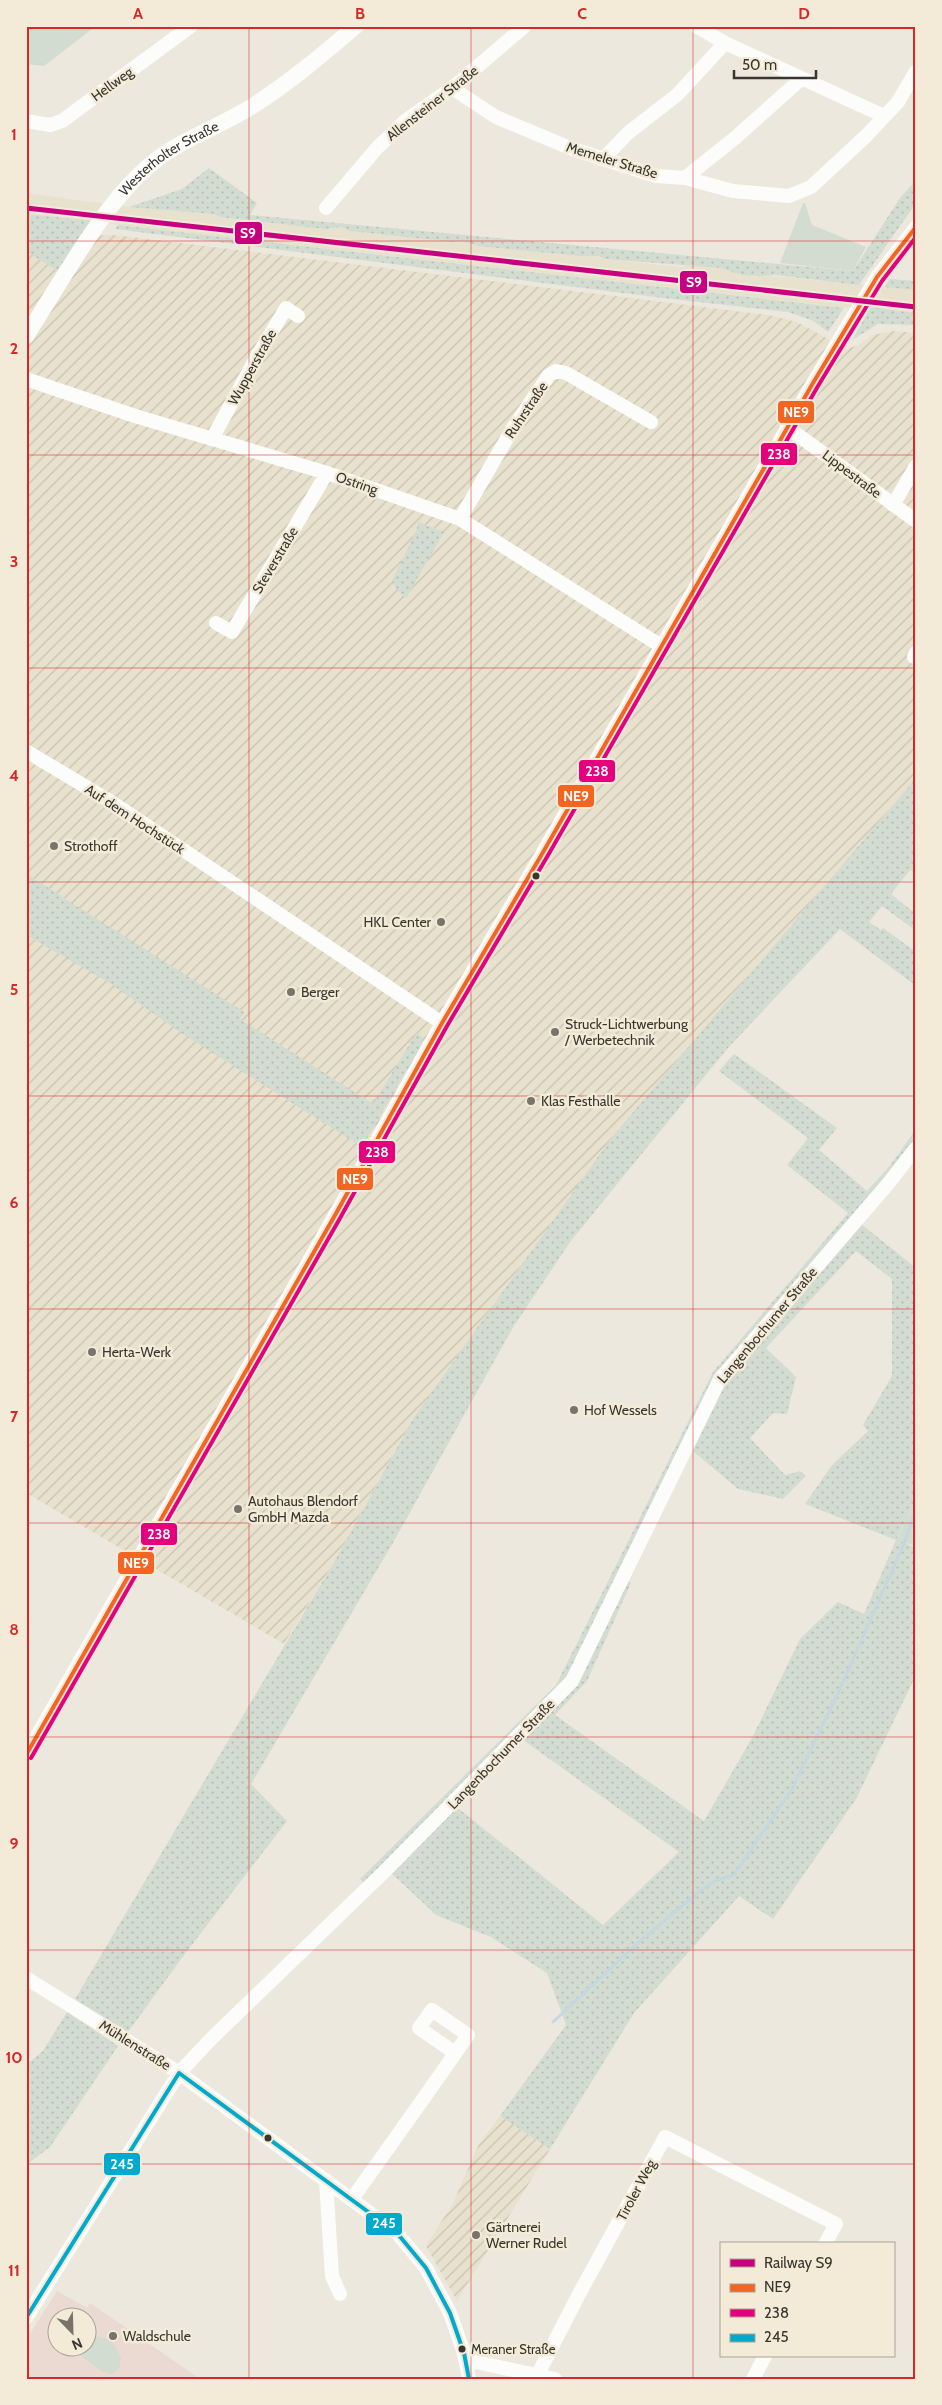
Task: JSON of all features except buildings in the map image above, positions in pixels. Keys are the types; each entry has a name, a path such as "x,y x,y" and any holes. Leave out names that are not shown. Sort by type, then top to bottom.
{"main road":[{"name":"Westerholter Straße","path":"26,336 108,211 150,164 251,107 298,75 356,26"}],"street":[{"name":"Hellweg","path":"26,121 50,124 62,121 191,26"},
{"name":"Allensteiner Straße","path":"326,208 377,148 405,121 452,88 525,26"},
{"path":"696,26 725,43 884,116 898,102 916,71"},
{"path":"604,158 628,133 677,94 725,43"},
{"path":"685,178 735,138 801,79"},
{"name":"Memeler Straße","path":"452,88 496,118 570,148 656,176 685,178 733,191 764,195 789,196 811,187 866,136 884,116"},
{"path":"26,1755 334,1217 442,1023 528,879 850,318 877,277 916,226"},
{"name":"Wupperstraße","path":"212,439 256,358 286,308 298,316"},
{"name":"Ruhrstraße","path":"460,519 513,428 549,375 556,371 566,373 651,422"},
{"name":"Ostring","path":"26,379 135,416 328,473 460,519 661,646"},
{"name":"Lippestraße","path":"788,427 916,522"},
{"path":"893,505 916,466"},
{"name":"Steverstraße","path":"216,623 232,632 328,473"},
{"name":"Auf dem Hochstück","path":"26,750 113,803 442,1023"},
{"name":"Langenbochumer Straße","path":"26,2318 179,2073 212,2038 453,1804 572,1680 720,1379 887,1185 916,1148"},
{"name":"Mühlenstraße","path":"26,1978 179,2073 397,2232 426,2268 450,2313 466,2360 469,2379"},
{"path":"352,2199 455,2054"},
{"name":"Tiroler Weg","path":"537,2376 578,2296 665,2137 836,2224 826,2242"},
{"path":"326,2180 332,2276 340,2294"},
{"path":"753,2379 764,2358"},
{"path":"466,2360 554,2379"}],"shaded area":[{"path":"26,26 96,26 44,66 26,64"},
{"path":"209,168 257,203 250,215 853,271 900,198 916,180 916,203 859,285 775,275 748,275 734,273 722,268 604,259 598,256 579,256 478,246 462,241 453,242 350,231 341,227 324,229 220,217 213,214 129,207 182,189"},
{"path":"26,193 129,207 213,214 220,217 324,229 341,227 350,231 453,242 462,241 478,246 579,256 587,254 604,259 681,267 690,265 722,268 730,272 916,290 916,313 871,307 844,308 26,214"},
{"path":"803,203 805,203 812,225 866,247 853,271 780,263"},
{"path":"26,214 94,221 59,272 26,251"},
{"path":"118,225 844,308 828,332 814,321 788,312 115,229"},
{"path":"114,235 769,315 797,322 847,349 859,345 872,335 893,331 916,333 916,778 613,1136 414,1417 337,1557 284,1644 26,1493 26,251 59,272 84,236"},
{"path":"890,279 916,281 916,290 884,287"},
{"path":"871,307 916,313 916,325 878,324 852,340"},
{"path":"418,522 444,532 406,598 396,589 392,581 417,529"},
{"path":"916,778 916,847 913,850 916,853 916,874 910,870 891,894 916,914 916,931 882,906 869,922 881,930 883,928 916,952 916,986 840,929 727,1049 570,1242 512,1329 394,1541 251,1784 287,1821 181,1959 128,2032 75,1999 337,1557 414,1417 612,1137"},
{"path":"28,875 244,1012 240,1019 373,1104 417,1032 422,1037 421,1046 362,1147 184,1035 108,982 26,935 26,877"},
{"path":"734,1054 837,1128 819,1150 867,1191 889,1167 916,1129 916,1148 856,1220 916,1268 916,1498 897,1539 916,1548 916,1675 856,1799 773,1919 739,1896 634,2013 550,2149 500,2116 566,2025 547,1973 491,1937 436,1915 387,1869 368,1887 360,1879 556,1685 713,1372 848,1213 787,1165 808,1138 719,1071","holes":["856,1251 892,1279 892,1376 863,1425 868,1431 832,1465 805,1504 896,1540 864,1614 838,1602 800,1639 752,1738 704,1821 555,1715 587,1681 631,1583 622,1577 687,1446 738,1489 783,1499 806,1476 800,1471 785,1475 750,1438 773,1413 787,1414 796,1377 766,1348","519,1737 679,1852 603,1925 453,1804"]},
{"path":"916,1498 916,1546 897,1540"},
{"path":"67,2012 118,2046 50,2147 26,2165 26,2065 43,2051"},
{"path":"500,2116 550,2149 457,2301 426,2246 453,2203 479,2144"},
{"name":"Waldschule","path":"57,2291 87,2308 48,2308 48,2358 98,2358 98,2309 200,2379 26,2379 26,2340"},
{"name":"Waldschule","path":"90,2303 97,2308 87,2308"},
{"path":"98,2337 106,2339 112,2344 121,2358 119,2369 112,2374 101,2371 84,2358 98,2358"}],"waterway":[{"path":"553,2022 638,1943 695,1895 714,1881 734,1875 792,1789 839,1691 903,1546 916,1510"}],"rail line":[{"name":"S9","path":"26,208 916,307"}],"transit line":[{"name":"NE9","path":"26,1755 334,1217 442,1023 542,854 813,383 877,277 916,227"},
{"name":"238","path":"31,1758 339,1220 447,1026 547,857 818,386 882,281 916,237"},
{"name":"245","path":"26,2318 179,2073 397,2233 426,2268 450,2313 464,2353 469,2379"}],"place":[{"name":"Strothoff","path":"54,846"},
{"name":"HKL Center","path":"441,922"},
{"name":"Berger","path":"291,992"},
{"name":"Struck-Lichtwerbung / Werbetechnik","path":"555,1032"},
{"name":"Klas Festhalle","path":"531,1101"},
{"name":"Herta-Werk","path":"92,1352"},
{"name":"Hof Wessels","path":"574,1410"},
{"name":"Autohaus Blendorf GmbH Mazda","path":"238,1509"},
{"name":"Gärtnerei Werner Rudel","path":"476,2235"},
{"name":"Waldschule","path":"113,2336"},
{"name":"Meraner Straße","path":"462,2349"}]}
